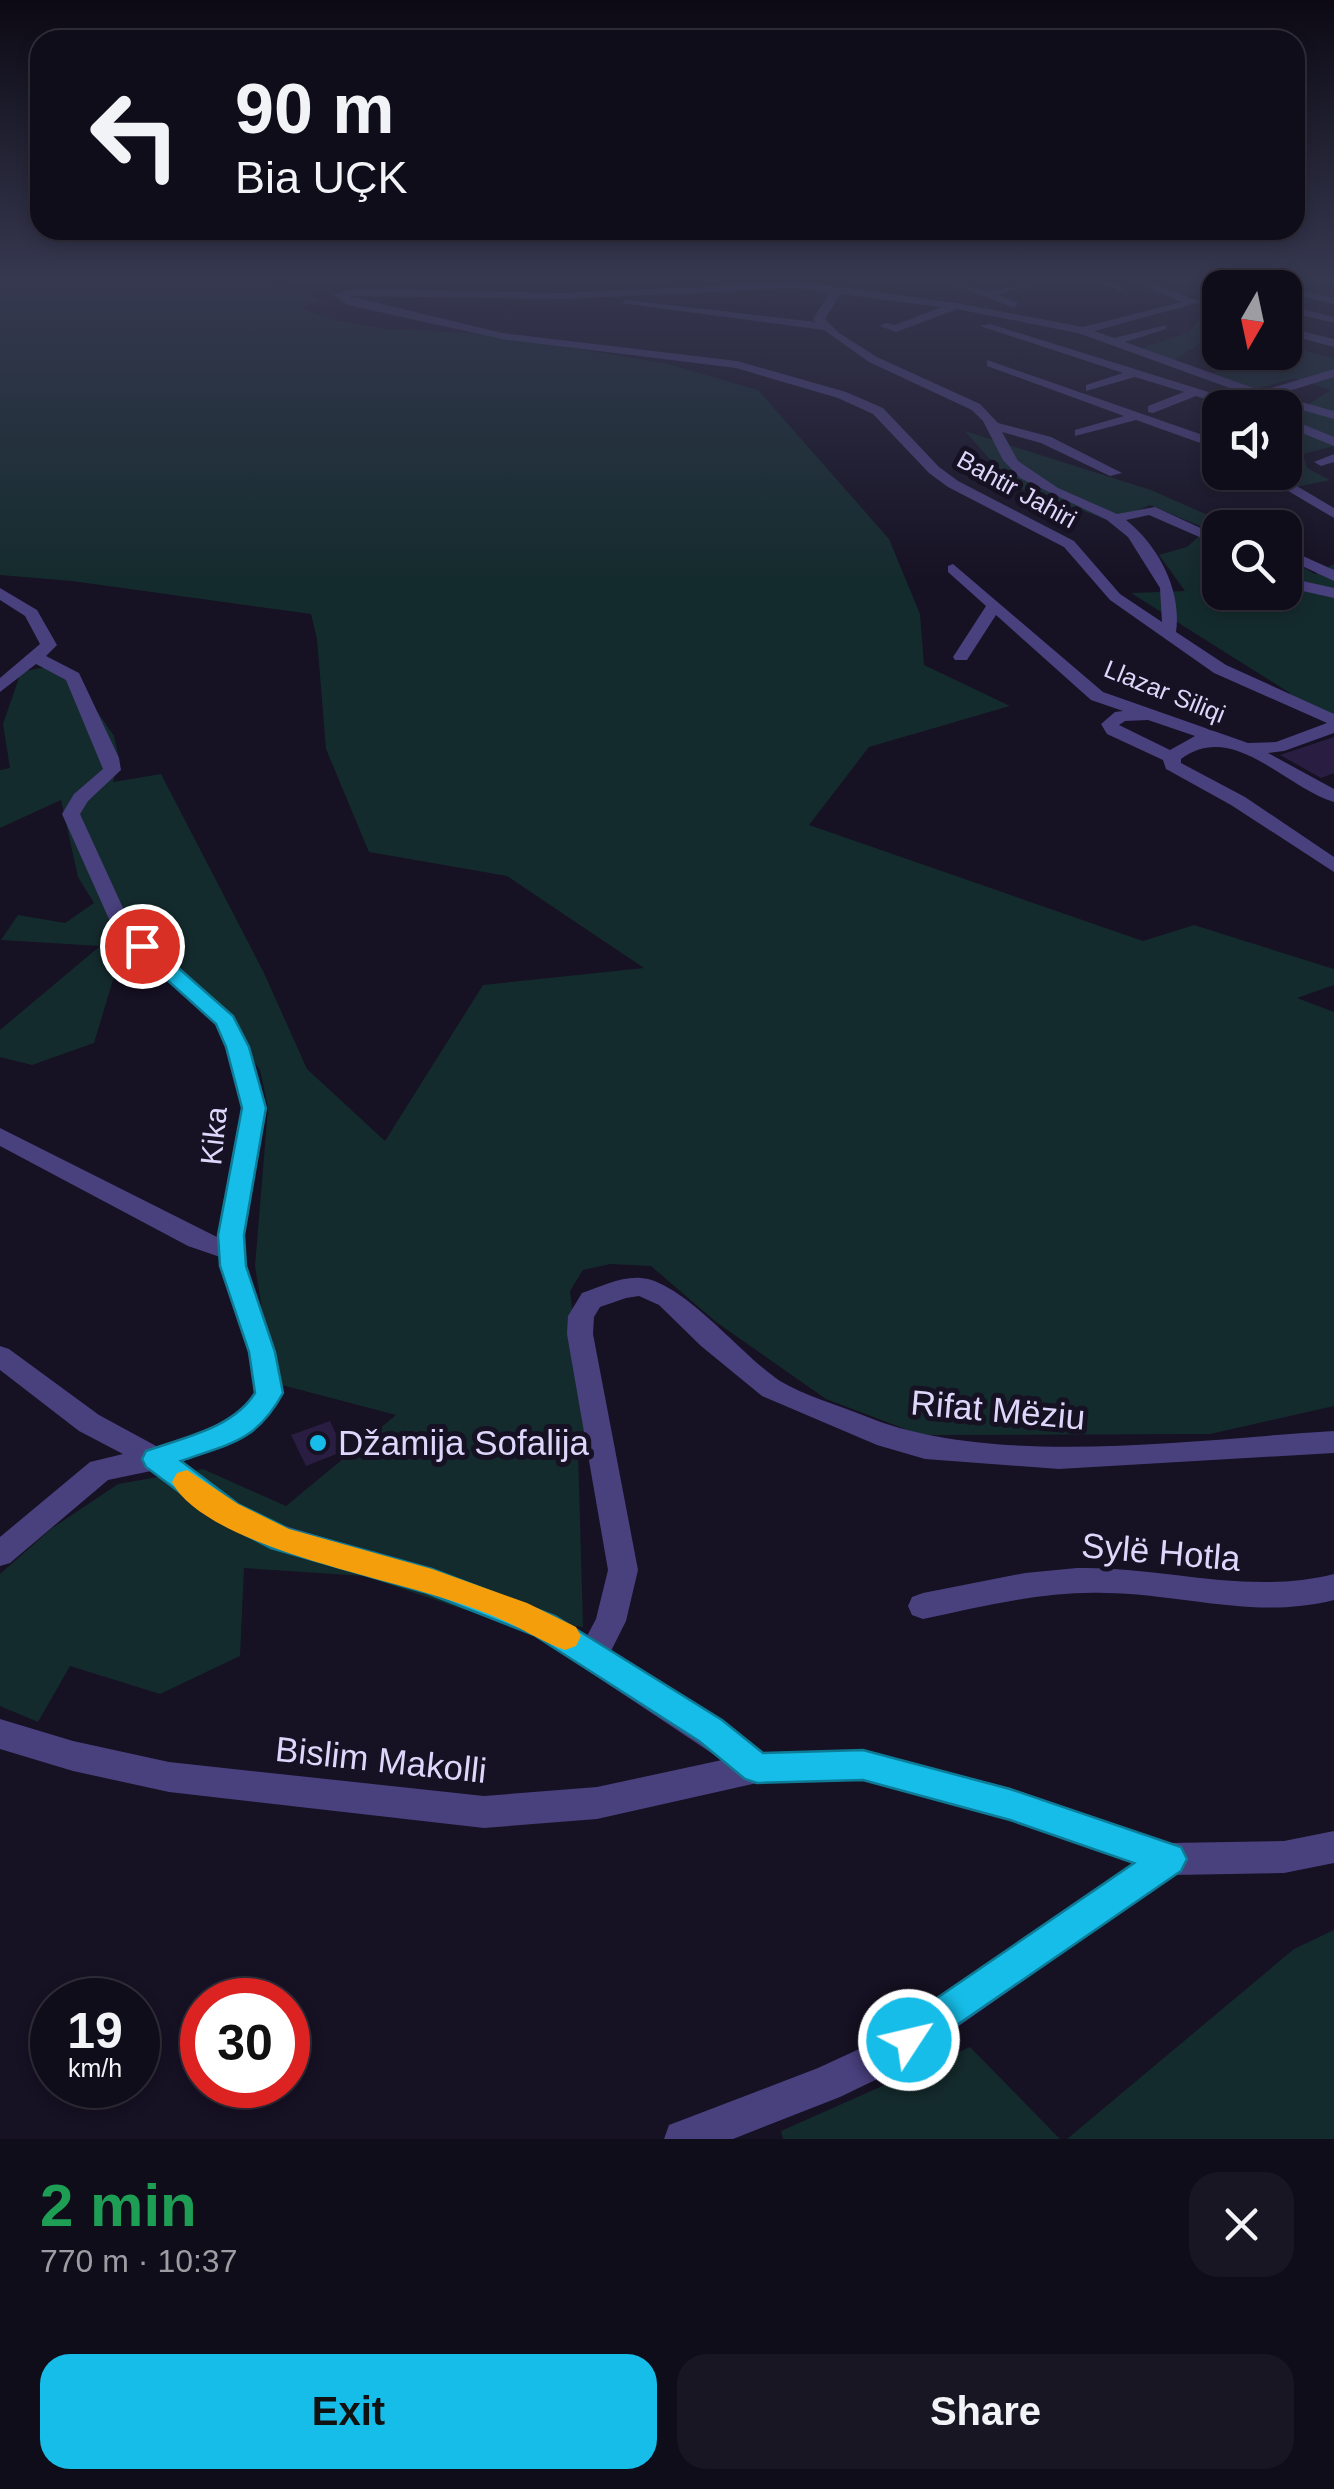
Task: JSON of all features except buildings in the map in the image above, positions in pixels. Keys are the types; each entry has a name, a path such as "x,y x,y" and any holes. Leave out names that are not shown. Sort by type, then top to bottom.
{"street":[{"name":"Bahtir Jahiri","path":"794,382 842,395 878,412 934,470 953,484 1068,544 1115,597 1220,669 1334,723"},
{"path":"919,382 978,408 993,426 1013,464 1034,481 1129,529 1170,586 1168,633"},
{"path":"1043,382 1202,440"},
{"path":"1090,388 1109,382"},
{"path":"1166,382 1202,394"},
{"path":"1284,390 1308,382"},
{"path":"1153,409 1196,392"},
{"path":"1302,410 1334,415"},
{"path":"1080,434 1136,416"},
{"path":"993,426 1046,440 1116,473"},
{"path":"1302,428 1334,442"},
{"path":"1293,490 1334,514"},
{"path":"1115,519 1150,510 1202,534"},
{"path":"1302,560 1334,576"},
{"name":"Llazar Siliqi","path":"953,569 1097,696 1246,748 1334,796"},
{"path":"1302,586 1334,594"},
{"path":"0,593 31,613 49,645 0,687"},
{"path":"961,658 994,606"},
{"name":"Kika","path":"37,658 73,677 110,758 112,770 81,798 71,814 120,924 225,1021 238,1047 254,1108 231,1235 232,1252 262,1352 269,1393 254,1418 226,1434 156,1459"},
{"path":"1155,718 1120,716 1110,724 1114,730 1172,757"},
{"path":"1246,748 1278,747 1334,723"},
{"path":"1172,757 1200,739 1218,739"},
{"path":"1172,757 1172,765 1238,801 1334,866"},
{"path":"0,1136 152,1216 232,1252"},
{"name":"Rifat Mëziu","path":"592,1654 611,1621 624,1570 595,1426 580,1334 581,1316 592,1300 614,1292 641,1287 658,1292 772,1389 887,1437 925,1448 1059,1458 1334,1442"},
{"path":"0,1356 89,1423 156,1459 228,1513 255,1528 516,1612 592,1654 710,1731 757,1768"},
{"path":"0,1554 100,1470 156,1459"},
{"name":"Sylë Hotla","path":"923,1606 1069,1580 1129,1581 1278,1599 1304,1597 1334,1588"},
{"name":"Bislim Makolli","path":"0,1734 73,1756 184,1779 484,1812 597,1803 757,1768 863,1765 1010,1804 1169,1859"},
{"path":"683,2139 827,2084 883,2057 1169,1859 1284,1857 1334,1847"}],"green space":[{"path":"0,382 730,382 758,390 889,539 920,614 924,665 1010,706 869,747 809,825 1143,941 1194,925 1334,969 1334,985 1297,998 1334,1012 1334,1406 1210,1434 921,1435 826,1399 716,1322 651,1266 610,1264 583,1270 570,1291 589,1447 578,1448 583,1627 465,1610 364,1576 244,1568 240,1656 160,1694 70,1666 38,1722 0,1706 0,1574 51,1529 118,1484 203,1469 286,1506 396,1415 274,1383 255,1266 268,1108 260,1070 225,1021 228,1012 158,953 113,980 94,1043 32,1065 0,1057 0,1030 100,946 1,940 18,915 65,923 94,903 78,877 61,800 0,828 0,770 10,768 3,724 21,672 50,666 75,679 114,736 119,758 113,782 161,774 264,973 307,1069 385,1141 483,985 644,968 507,876 369,852 326,749 317,639 311,614 72,581 0,575"},
{"path":"1236,382 1281,382 1256,389"},
{"path":"1306,382 1334,382 1334,446 1303,454 1307,468 1330,480 1302,486 1302,408 1331,390"},
{"path":"965,431 1151,490 1202,512 1202,527 1150,505 1112,521 1013,486"},
{"path":"1202,534 1202,610 1302,610 1302,567 1315,574 1334,564 1334,717 1294,703 1290,693 1131,593 1185,591 1159,555 1187,547"},
{"path":"1334,1930 1334,2139 1067,2139 1294,1949"},
{"path":"970,2047 1060,2139 783,2139 781,2131"}],"slow traffic":[{"path":"187,1482 228,1513 281,1539 432,1582 516,1612 565,1636"}],"place":[{"name":"Džamija Sofalija","path":"318,1443"}],"route":[{"path":"142,946 225,1021 238,1047 254,1108 231,1235 233,1266 262,1352 269,1393 262,1411 254,1418 226,1434 156,1459 228,1513 255,1528 432,1582 516,1612 564,1636 732,1746 757,1768 863,1765 1010,1804 1169,1859 909,2040"}]}
